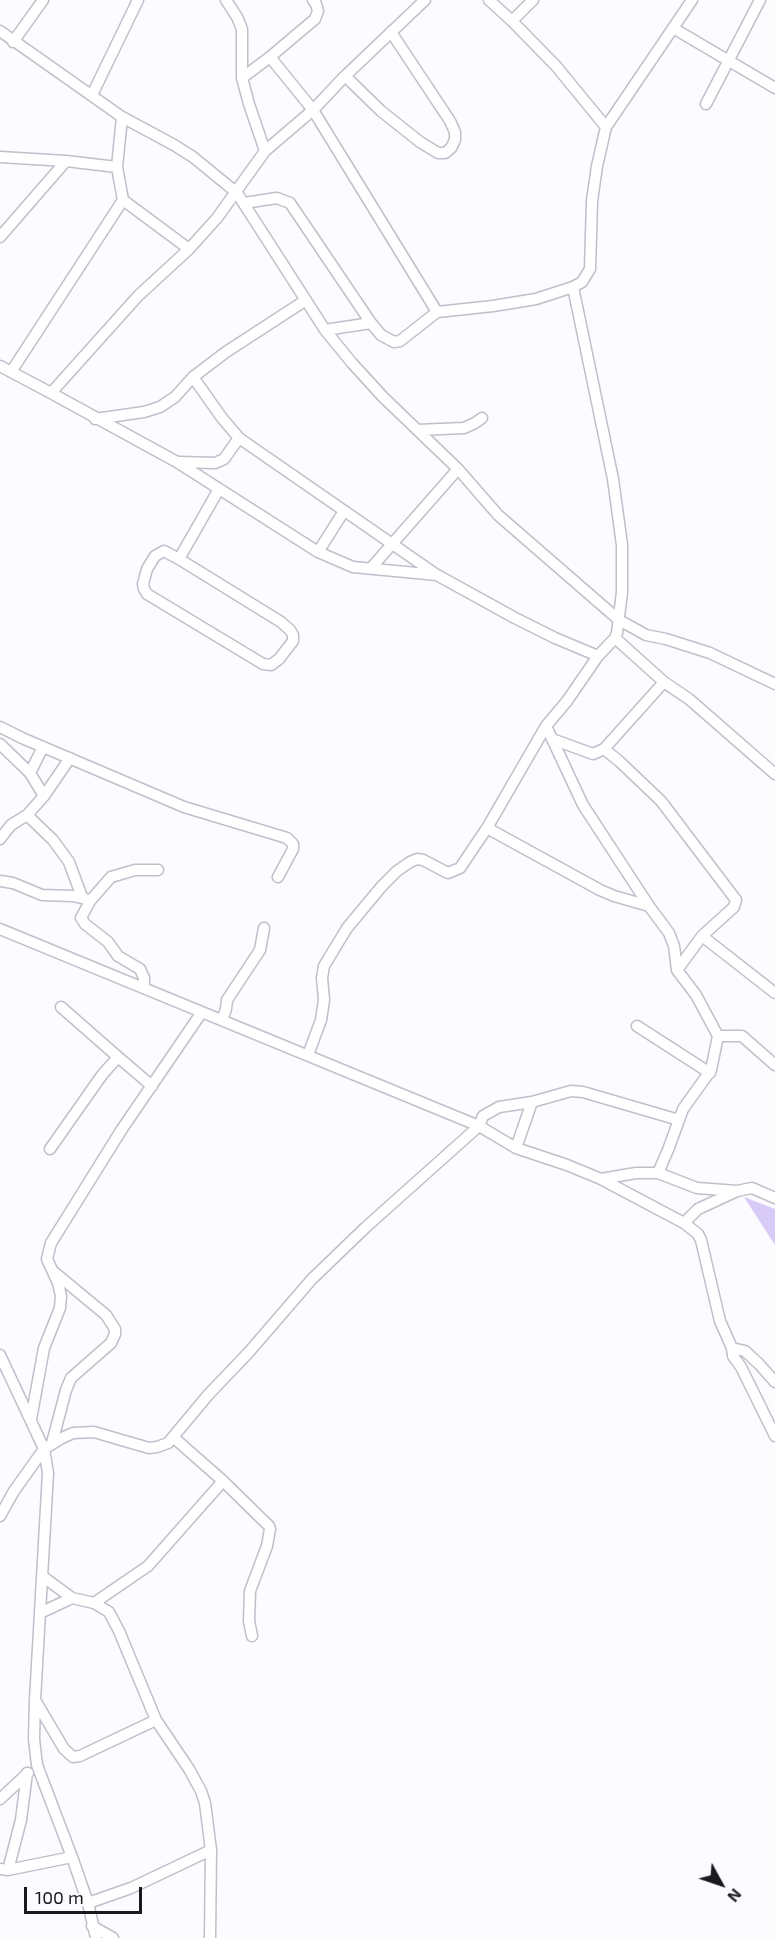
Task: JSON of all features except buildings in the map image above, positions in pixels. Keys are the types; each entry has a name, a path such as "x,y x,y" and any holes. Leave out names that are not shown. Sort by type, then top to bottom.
{"street":[{"path":"13,42 43,0"},
{"path":"92,95 138,0"},
{"path":"226,0 242,28 242,78 265,151"},
{"path":"242,78 315,19 318,11 313,0"},
{"path":"51,393 138,296 189,249 217,218 265,151 313,110 345,76 425,0"},
{"path":"489,0 556,66 606,127"},
{"path":"512,21 533,0"},
{"path":"244,203 277,198 290,203 371,323 387,340 394,342 400,341 437,312 536,299 573,287 582,282 590,269 592,201 606,127 692,0"},
{"path":"706,104 760,0"},
{"path":"673,28 775,88"},
{"path":"0,31 122,117 174,145 237,193 325,330 360,372 458,469 498,514 619,620 646,635 710,653 775,684"},
{"path":"345,76 381,111 420,142 438,153 445,153 455,140 450,121 392,32"},
{"path":"270,57 313,110 437,312"},
{"path":"122,117 117,167 123,200 189,249"},
{"path":"0,157 117,167"},
{"path":"0,237 66,161"},
{"path":"11,372 123,200"},
{"path":"308,1055 321,1020 324,1000 322,978 324,966 347,928 397,871 417,859 444,871 453,872 464,862 487,828 546,726 567,701 598,656 615,638 622,592 622,545 615,490 573,287"},
{"path":"95,419 144,412 160,406 175,397 194,377 226,352 306,300"},
{"path":"325,330 371,323"},
{"path":"0,366 177,462 318,552 340,563 353,567 437,575"},
{"path":"194,377 238,438 437,575 515,618 598,656"},
{"path":"418,430 464,428 482,418"},
{"path":"177,462 215,463 224,459 238,438"},
{"path":"371,568 458,469"},
{"path":"178,558 219,489"},
{"path":"318,552 344,511"},
{"path":"164,551 178,558 281,622 290,630 293,640 279,659 271,665 263,664 147,594 143,584 154,556 164,551"},
{"path":"615,638 775,774"},
{"path":"552,739 593,754 604,749 664,682"},
{"path":"546,726 583,805 665,927 672,940 677,970 696,994 718,1036 710,1073 683,1109 658,1173"},
{"path":"0,728 184,807 287,838 293,844 293,849 278,877"},
{"path":"0,744 30,773 44,796"},
{"path":"30,773 43,747"},
{"path":"604,749 661,801 736,900 734,907 702,936 677,970"},
{"path":"0,839 11,825 27,815 44,796 70,758"},
{"path":"27,815 53,840 69,862 86,899"},
{"path":"487,828 600,890 649,906"},
{"path":"144,988 144,978 140,969 118,956 103,938 82,922 83,913 86,899 111,877 135,870 158,870"},
{"path":"0,881 13,883 42,895 86,899"},
{"path":"222,1020 227,1000 260,950 264,928"},
{"path":"0,929 479,1126 516,1148 601,1179 684,1223 698,1234 701,1240 720,1321 732,1348 733,1356 741,1367 775,1436"},
{"path":"702,936 775,993"},
{"path":"61,1007 152,1086"},
{"path":"32,1419 44,1348 60,1308 61,1296 58,1283 47,1259 51,1243 122,1129 202,1012"},
{"path":"637,1026 710,1073"},
{"path":"718,1036 742,1036 775,1065"},
{"path":"50,1149 102,1075 118,1057"},
{"path":"0,1516 14,1491 48,1446 68,1435 99,1433 152,1448 165,1445 312,1279 366,1227 479,1126 483,1116 493,1110 505,1105 532,1102 579,1090 679,1120"},
{"path":"516,1148 532,1102"},
{"path":"601,1179 636,1173 658,1173 697,1188 737,1191"},
{"path":"684,1223 699,1209 737,1191 752,1188 775,1198"},
{"path":"52,1270 106,1316 115,1329 111,1343 71,1378 48,1446 48,1491 35,1700 34,1738 37,1765 72,1857 88,1904 96,1938"},
{"path":"732,1348 745,1351 775,1382"},
{"path":"0,1355 48,1446"},
{"path":"173,1437 223,1481 270,1529 267,1546 250,1591 249,1621 252,1636"},
{"path":"94,1603 148,1566 223,1481"},
{"path":"42,1576 72,1598 94,1603 109,1612 156,1720 201,1791 208,1820 211,1850 210,1938"},
{"path":"40,1613 72,1598"},
{"path":"35,1700 64,1749 73,1757 80,1756 156,1720"},
{"path":"0,1799 37,1765"},
{"path":"27,1773 21,1820 4,1869 72,1857"},
{"path":"88,1904 131,1888 211,1850"},
{"path":"92,1926 113,1938"}],"shaded area":[{"path":"744,1197 775,1209 775,1245 753,1211"}]}
